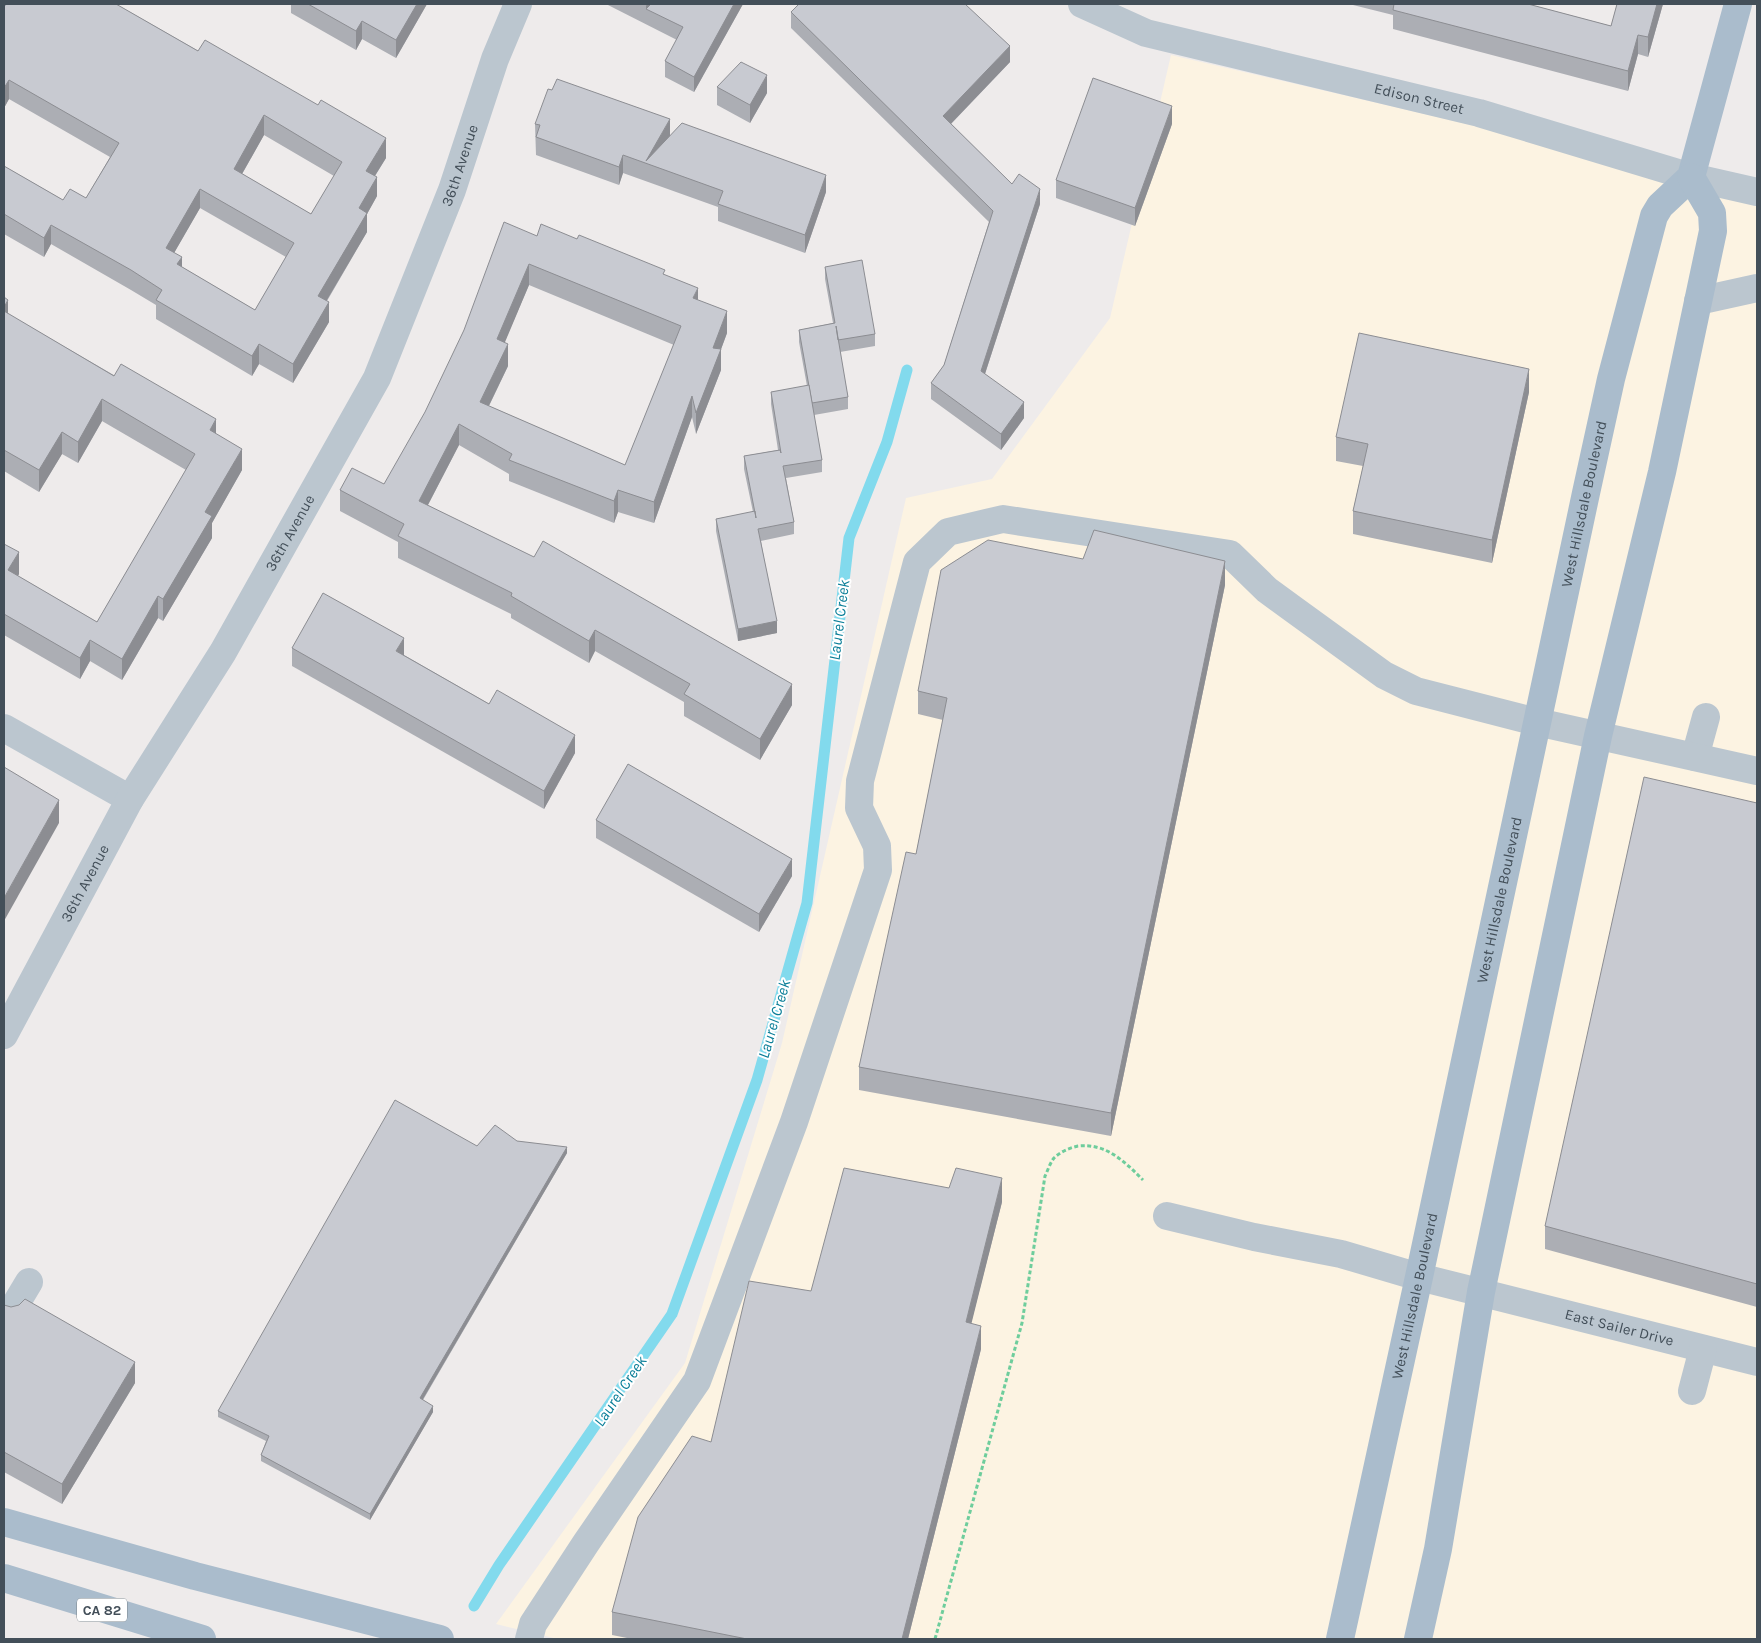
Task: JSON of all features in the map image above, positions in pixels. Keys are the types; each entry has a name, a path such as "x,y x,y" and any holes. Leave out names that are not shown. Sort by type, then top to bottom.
{"main road":[{"path":"1418,1639 1438,1549 1481,1292 1598,736 1662,472 1713,231 1712,213 1691,177 1738,4"},
{"name":"West Hillsdale Boulevard","path":"1340,1639 1420,1277 1611,378 1654,216 1660,206 1691,177"},
{"path":"4,1522 195,1576 440,1639"},
{"name":"CA 82","path":"4,1578 202,1639"}],"street":[{"name":"36th Avenue","path":"4,1035 130,799 224,652 377,378 452,190 494,59 518,4"},
{"name":"Edison Street","path":"1082,4 1146,33 1479,113 1691,177 1757,192"},
{"path":"1698,301 1757,288"},
{"path":"529,1639 533,1624 697,1381 794,1122 878,870 877,846 859,808 860,781 917,562 948,532 1003,519 1230,554 1267,590 1384,674 1416,691 1537,722 1757,772"},
{"path":"1695,758 1706,717"},
{"path":"4,728 130,799"},
{"name":"East Sailer Drive","path":"1167,1216 1254,1237 1342,1254 1420,1277 1757,1362"},
{"path":"11,1312 29,1282"},
{"path":"1692,1391 1703,1349"}],"path":[{"path":"935,1639 1022,1323 1045,1176 1054,1158 1070,1148 1089,1145 1110,1152 1126,1163 1143,1180"}],"shaded area":[{"path":"1171,55 1757,191 1757,1639 558,1639 496,1624 685,1363 782,1043 906,498 992,479 1110,318"}],"building":[{"path":"6,4 116,4 198,51 205,40 318,105 321,100 386,138 366,171 377,177 359,208 367,213 318,296 329,302 293,364 259,344 252,356 156,300 162,290 131,270 51,225 44,238 4,214 4,166 63,200 70,189 86,198 119,143 9,80 4,88 4,7","holes":["264,115 342,162 311,214 234,169","200,189 294,243 255,310 177,264 182,257 166,248"]},
{"path":"308,4 417,4 396,40 362,21 356,31"},
{"path":"651,4 734,4 694,77 665,61 683,27 646,9"},
{"path":"799,4 965,4 1010,46 943,116 1012,184 1019,174 1040,189 981,371 1024,402 1001,434 931,383 944,365 993,211 791,12"},
{"path":"1394,4 1528,4 1611,26 1617,4 1657,4 1648,37 1638,35 1628,71 1393,10"},
{"path":"741,62 767,75 750,105 717,87"},
{"path":"1093,78 1172,106 1135,208 1056,180"},
{"path":"557,79 670,119 646,161 682,123 826,175 805,235 718,204 723,191 623,155 619,167 536,137 540,125 535,124 548,89 552,90"},
{"path":"504,222 537,236 541,224 577,239 579,235 665,270 663,274 698,288 693,298 727,311 713,348 721,349 696,413 692,396 654,502 618,490 614,501 509,460 512,454 459,424 419,501 534,557 543,541 792,684 760,739 684,694 690,684 595,630 589,641 511,596 512,593 398,536 404,524 340,490 352,468 384,484 425,412 464,330","holes":["529,264 681,326 625,465 480,402 508,344 497,339"]},
{"path":"862,260 875,334 838,340 848,397 812,403 799,330 835,323 825,267"},
{"path":"4,297 8,300 4,307"},
{"path":"4,311 114,376 121,364 216,419 210,430 242,449 205,512 212,516 163,599 158,596 122,659 90,640 80,658 4,614 4,544 19,552 8,570 97,622 195,454 102,399 78,442 62,432 39,470 4,450"},
{"path":"1359,333 1529,369 1492,540 1353,511 1368,444 1336,437"},
{"path":"809,385 822,460 783,466 794,522 758,529 777,621 738,629 716,519 755,511 744,456 780,450 781,453 771,392"},
{"path":"1094,530 1225,561 1111,1113 859,1067 906,852 916,854 947,698 918,691 941,570 988,540 1083,559"},
{"path":"323,593 404,638 396,651 489,704 497,690 575,735 544,791 292,648"},
{"path":"628,764 792,859 759,914 596,820"},
{"path":"4,767 59,800 4,898"},
{"path":"1644,777 1757,803 1757,1284 1545,1226"},
{"path":"395,1100 477,1146 495,1125 517,1141 567,1147 420,1398 433,1406 370,1514 261,1455 269,1436 218,1411"},
{"path":"844,1168 949,1188 956,1168 1002,1178 966,1322 981,1326 902,1639 747,1639 612,1612 638,1517 692,1436 711,1442 749,1281 811,1291"},
{"path":"25,1299 135,1362 62,1484 4,1452 4,1305 11,1307 19,1305"}],"waterway":[{"name":"Laurel Creek","path":"474,1606 499,1565 672,1314 757,1080 807,903 849,538 887,442 907,370"}]}
